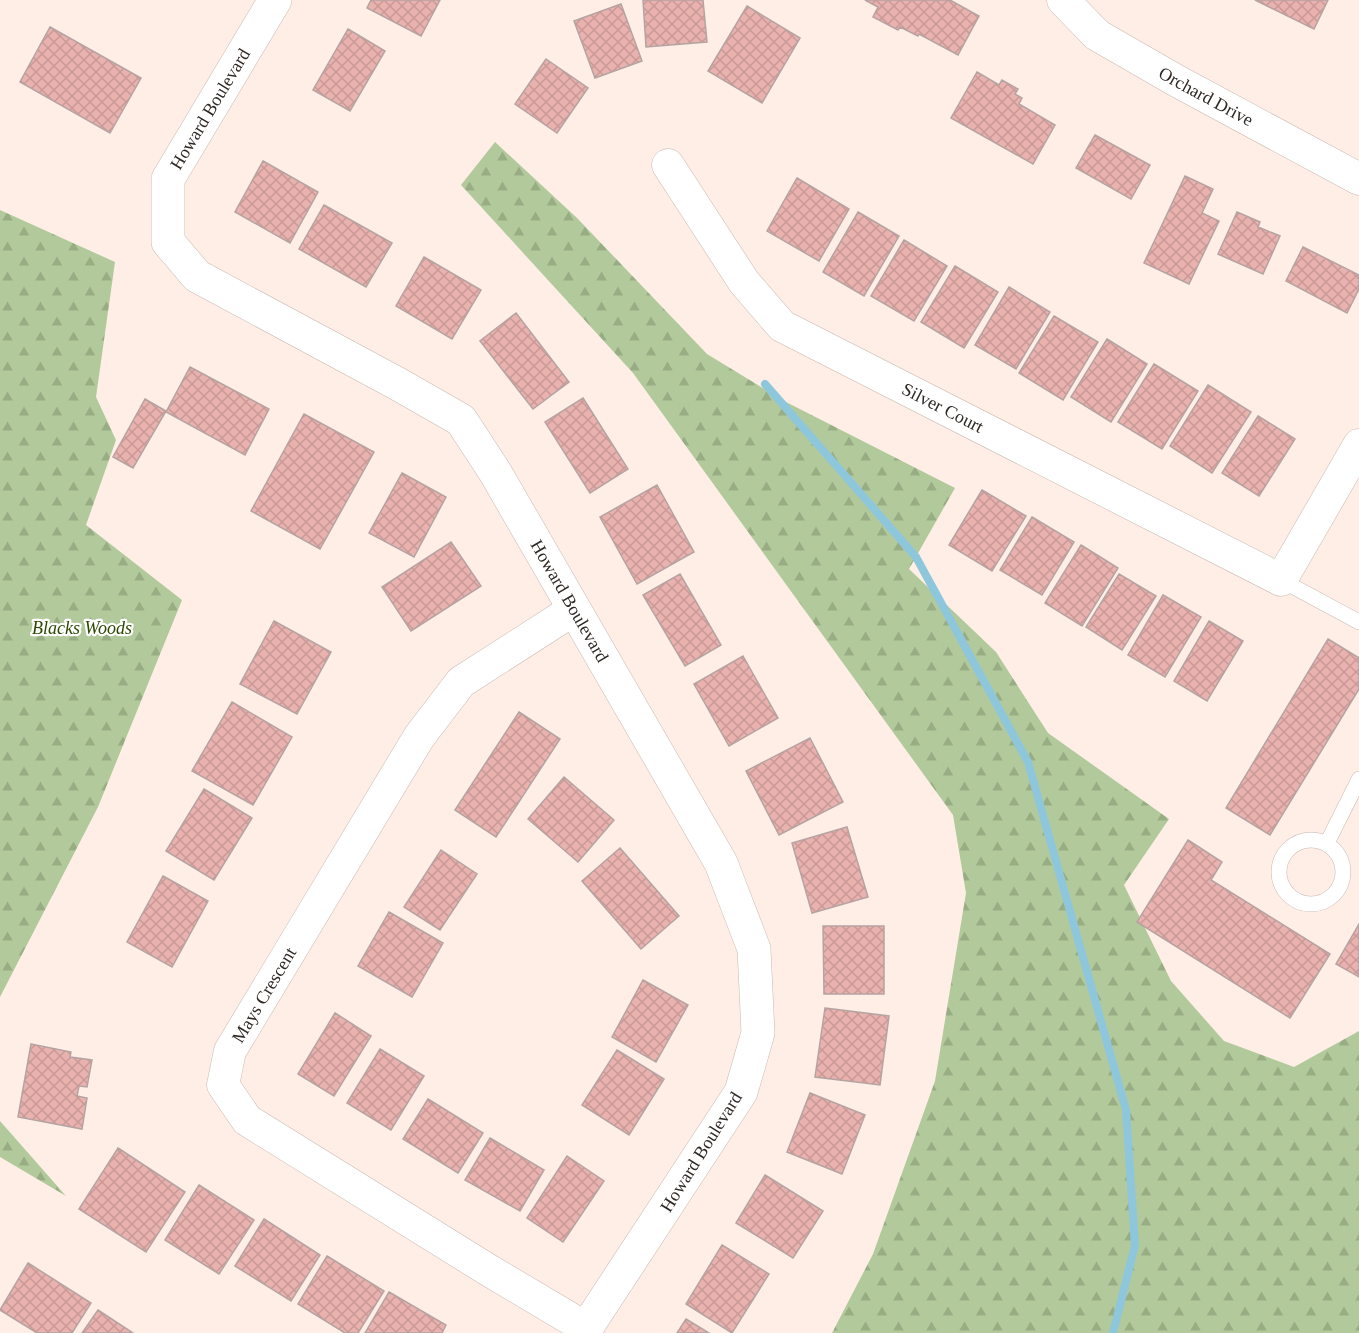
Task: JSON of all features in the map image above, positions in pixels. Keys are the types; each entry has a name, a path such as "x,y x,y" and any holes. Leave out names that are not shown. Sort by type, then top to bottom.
{"street":[{"name":"Howard Boulevard","path":"275,0 168,179 168,243 197,276 462,420 495,472 721,863 754,949 759,1033 741,1092 585,1331"},
{"name":"Orchard Drive","path":"1063,0 1097,35 1359,179"},
{"name":"Silver Court","path":"668,165 744,282 782,326 1281,579"},
{"path":"1281,579 1359,445"},
{"name":"Mays Crescent","path":"573,610 461,682 419,737 230,1051 223,1085 248,1120 585,1331"}],"lane":[{"path":"1281,579 1359,622"},
{"path":"1327,843 1359,779"},
{"path":"1317,839 1327,843 1341,858 1344,869 1339,889 1323,902 1302,903 1285,891 1280,881 1281,860 1295,843 1317,839"}],"green space":[{"path":"495,142 577,218 707,354 786,402 955,488 909,569 996,652 1048,733 1169,819 1124,885 1171,981 1224,1041 1294,1067 1359,1031 1359,1333 832,1333 873,1254 935,1081 966,893 953,815 633,373 461,185"},
{"name":"Blacks Woods","path":"0,210 115,262 96,397 116,440 86,525 182,600 98,807 0,997"},
{"path":"0,1121 66,1196 0,1157"}],"building":[{"path":"371,0 440,0 421,36 367,8"},
{"path":"643,0 703,0 707,42 646,47"},
{"path":"865,0 950,0 979,16 958,55 919,34 918,36 900,27 898,30 873,17 878,7"},
{"path":"1255,0 1328,0 1314,29"},
{"path":"621,4 642,61 595,78 574,21"},
{"path":"747,6 800,38 762,103 708,71"},
{"path":"50,27 141,78 110,133 20,82"},
{"path":"348,29 385,51 350,111 313,90"},
{"path":"546,59 588,88 557,133 515,104"},
{"path":"977,72 999,85 1002,80 1018,89 1015,94 1022,98 1019,104 1055,125 1033,164 951,118"},
{"path":"1095,135 1150,165 1131,199 1076,168"},
{"path":"263,161 318,192 290,243 235,212"},
{"path":"1185,176 1213,189 1202,213 1219,221 1189,284 1144,263"},
{"path":"797,178 849,209 819,261 767,231"},
{"path":"324,205 392,243 366,287 299,249"},
{"path":"858,212 899,236 864,296 823,272"},
{"path":"1237,212 1260,222 1258,227 1280,236 1263,274 1218,254"},
{"path":"904,240 947,266 914,321 871,296"},
{"path":"1303,247 1359,275 1359,289 1347,313 1286,281"},
{"path":"424,257 481,290 452,339 396,306"},
{"path":"955,266 998,292 964,348 921,322"},
{"path":"1009,287 1050,312 1016,369 975,345"},
{"path":"516,313 569,382 533,409 480,341"},
{"path":"1054,316 1098,342 1063,400 1019,373"},
{"path":"1107,339 1147,364 1111,422 1071,397"},
{"path":"1154,364 1198,391 1162,449 1118,422"},
{"path":"190,367 269,409 245,455 166,412"},
{"path":"1208,385 1251,412 1212,473 1170,446"},
{"path":"583,398 628,469 590,493 545,422"},
{"path":"145,399 166,411 133,468 113,457"},
{"path":"304,414 374,452 320,549 251,511"},
{"path":"1258,416 1295,439 1259,496 1222,473"},
{"path":"402,473 446,497 414,557 369,533"},
{"path":"657,485 694,552 637,584 600,517"},
{"path":"982,490 1026,516 992,571 949,545"},
{"path":"1032,517 1074,542 1042,595 1000,570"},
{"path":"451,542 481,586 411,631 382,587"},
{"path":"1081,545 1118,568 1082,626 1045,603"},
{"path":"680,574 721,645 685,666 643,595"},
{"path":"1119,574 1156,596 1122,650 1086,627"},
{"path":"1163,595 1201,617 1165,677 1128,655"},
{"path":"274,621 331,652 297,714 240,684"},
{"path":"1209,621 1243,641 1207,701 1174,681"},
{"path":"1328,639 1359,658 1359,689 1270,835 1226,808"},
{"path":"743,656 778,718 729,746 694,684"},
{"path":"232,702 292,737 253,805 192,771"},
{"path":"519,712 560,739 496,837 455,810"},
{"path":"810,738 843,802 779,835 746,771"},
{"path":"564,777 614,820 578,862 528,819"},
{"path":"204,789 252,818 214,880 166,851"},
{"path":"847,827 868,897 812,913 792,843"},
{"path":"1188,840 1222,862 1211,880 1330,954 1290,1018 1137,922"},
{"path":"620,848 679,916 641,949 582,881"},
{"path":"441,850 477,874 440,930 404,907"},
{"path":"163,876 208,901 172,967 127,942"},
{"path":"389,912 443,943 412,997 358,966"},
{"path":"1359,924 1359,977 1336,964"},
{"path":"823,926 884,926 884,994 824,994"},
{"path":"643,980 688,1005 656,1062 612,1037"},
{"path":"825,1008 889,1016 880,1085 815,1077"},
{"path":"335,1013 371,1036 334,1096 298,1074"},
{"path":"31,1044 71,1052 70,1057 92,1060 87,1087 79,1086 77,1096 87,1098 82,1129 18,1117"},
{"path":"380,1049 424,1076 391,1130 347,1103"},
{"path":"617,1050 664,1079 629,1135 582,1105"},
{"path":"810,1093 865,1115 842,1174 787,1152"},
{"path":"428,1099 483,1133 458,1173 403,1139"},
{"path":"490,1138 544,1170 520,1211 465,1180"},
{"path":"118,1148 185,1192 146,1252 79,1209"},
{"path":"567,1156 604,1181 563,1242 527,1218"},
{"path":"765,1175 823,1211 793,1258 736,1223"},
{"path":"199,1185 254,1220 219,1274 165,1240"},
{"path":"264,1219 320,1255 291,1301 235,1266"},
{"path":"722,1245 769,1274 732,1333 686,1304"},
{"path":"327,1256 384,1291 358,1333 345,1333 298,1304"},
{"path":"28,1263 91,1303 72,1333 37,1333 0,1310"},
{"path":"389,1292 446,1325 442,1333 365,1333"},
{"path":"98,1310 133,1333 82,1333"},
{"path":"686,1319 709,1333 677,1333"}],"waterway":[{"path":"765,384 916,557 1028,762 1126,1110 1135,1245 1113,1333"}]}
